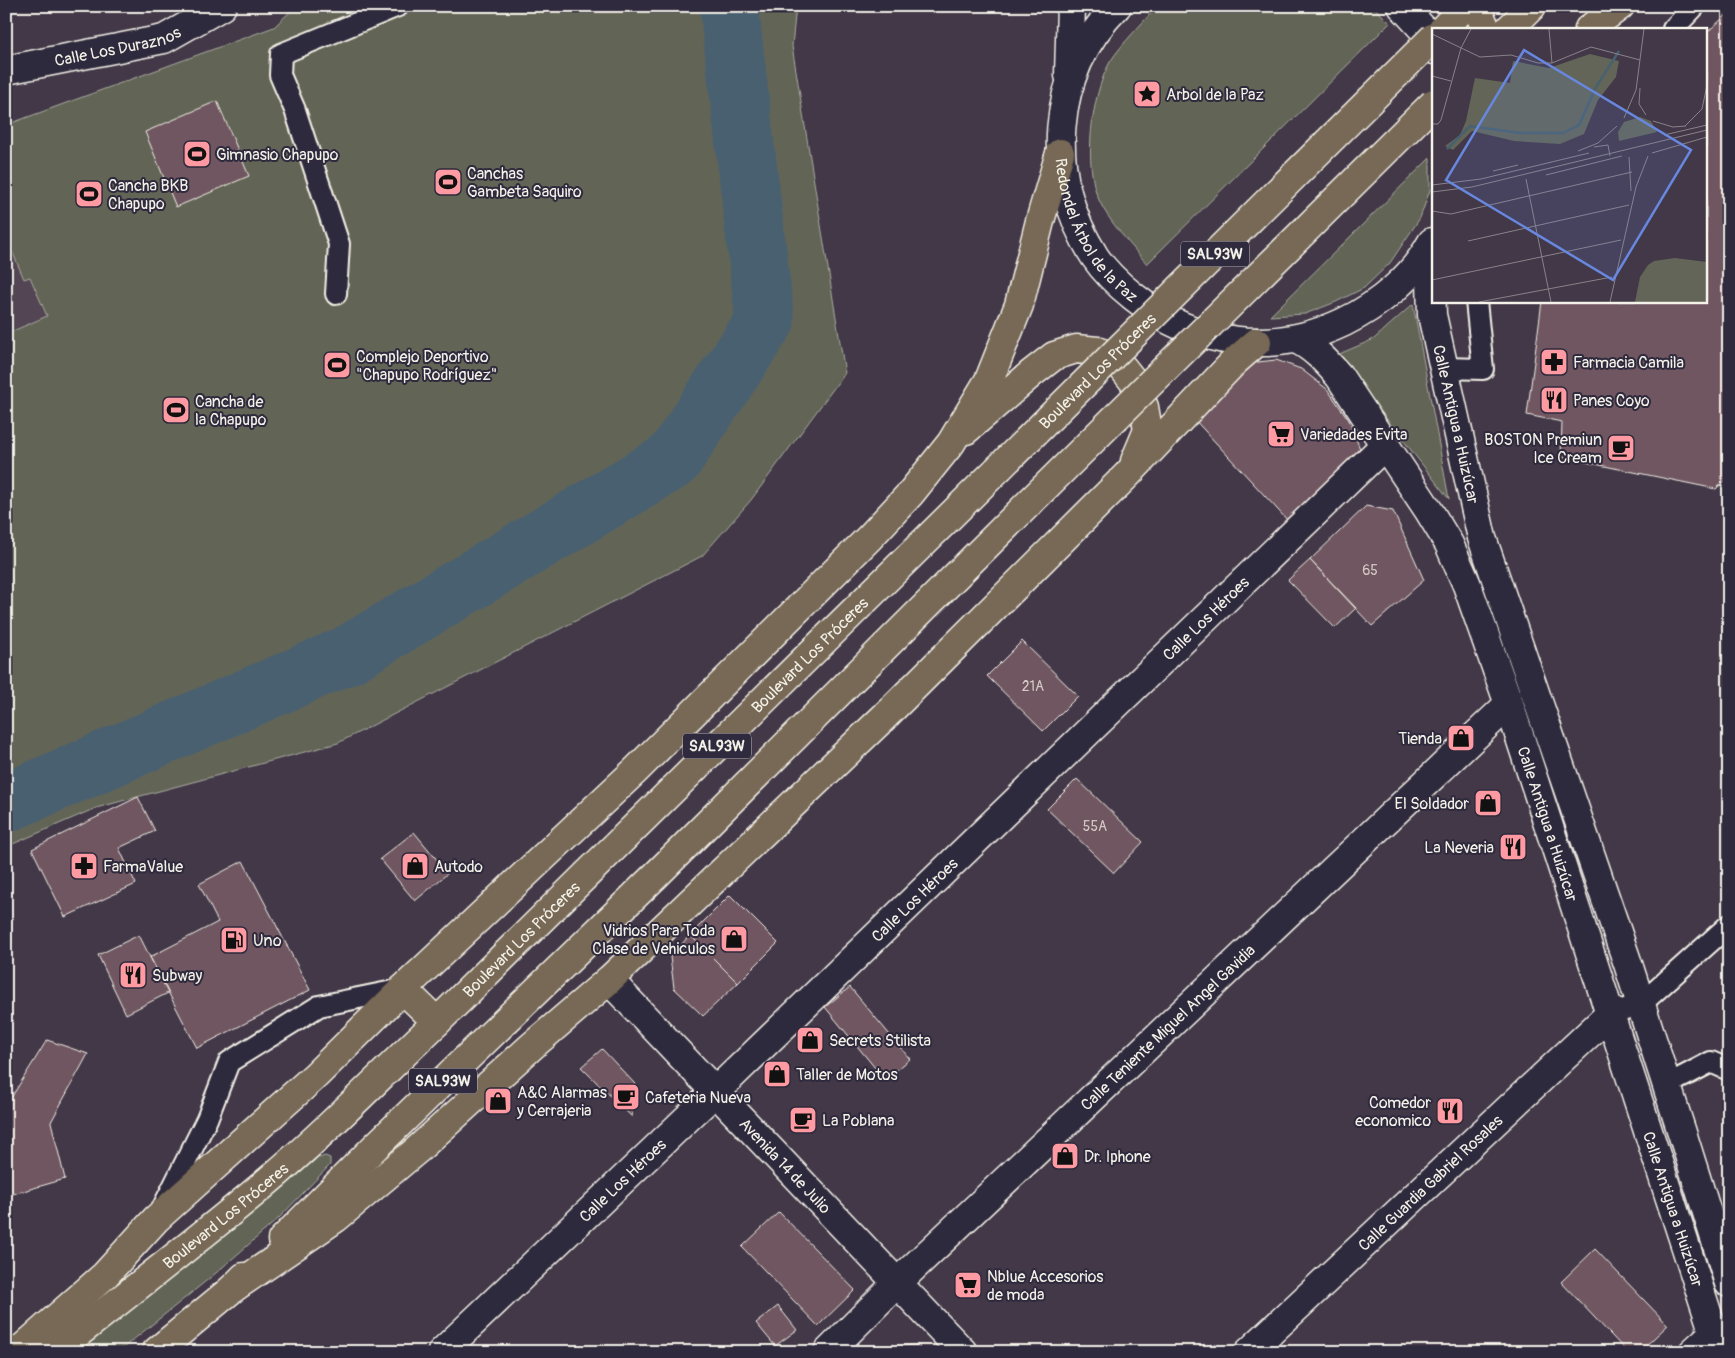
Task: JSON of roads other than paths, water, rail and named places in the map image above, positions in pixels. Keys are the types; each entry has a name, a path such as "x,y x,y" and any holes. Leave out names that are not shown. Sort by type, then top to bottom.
{"highway":[{"path":"1444,28 1465,6"},
{"path":"1476,6 1486,28"},
{"path":"1510,28 1532,6"},
{"path":"1590,28 1620,6"},
{"path":"1603,28 1620,6"},
{"name":"Boulevard Los Próceres","path":"54,1352 168,1263 263,1185 436,1022 1432,40"},
{"name":"SAL93W","path":"156,1352 232,1289 383,1139 662,869 1432,105"},
{"path":"18,1352 105,1275 156,1219 314,1076 403,989 663,744 870,537 910,494 951,443 989,380 1019,305 1040,220 1060,153"},
{"path":"232,1289 336,1218 417,1150 532,1046 609,980 882,719 1127,475 1234,362 1257,342"},
{"path":"951,443 998,404 1032,372 1054,356 1076,349 1098,351 1119,363 1134,382 1144,406 1148,430 1138,455 1127,475"},
{"path":"403,989 436,1022"}],"street":[{"name":"Calle Los Duraznos","path":"6,70 164,39 222,6"},
{"path":"1069,87 1071,6"},
{"name":"Redondel Árbol de la Paz","path":"1117,6 1092,37 1079,61 1069,87 1061,130 1060,153 1065,190 1078,226 1096,258 1120,286 1150,310 1183,328 1219,339 1257,342 1296,339 1328,330 1359,315 1386,296 1410,273 1432,242"},
{"path":"1402,6 1423,29 1432,46"},
{"name":"Calle Antigua a Huizúcar","path":"1432,242 1432,315 1482,538 1641,1004 1729,1283"},
{"name":"Calle Antigua a Huizúcar","path":"1296,339 1324,358 1339,376 1449,544 1470,594 1509,704 1717,1342"},
{"name":"Calle Los Héroes","path":"442,1352 715,1092 1385,445"},
{"name":"Calle Teniente Miguel Angel Gavidia","path":"828,1352 897,1283 1509,704"},
{"name":"Avenida 14 de Julio","path":"609,980 963,1352"},
{"name":"Calle Guardia Gabriel Rosales","path":"1249,1352 1610,1014"},
{"path":"1693,1352 1717,1342"}],"lane":[{"path":"336,294 339,244 295,110 280,75 281,54 398,6"},
{"path":"1674,28 1694,6"},
{"path":"1443,368 1483,369 1476,302"},
{"path":"1610,1014 1641,1004 1729,925"},
{"path":"156,1219 207,1119 229,1062 320,1006 403,989"},
{"path":"1667,1086 1711,1062 1729,1070"}],"waterway":[{"path":"6,803 348,655 673,460 765,321 729,6"}],"place":[{"name":"Arbol de la Paz","path":"1147,94"},
{"name":"Gimnasio Chapupo","path":"197,154"},
{"name":"Canchas Gambeta Saquiro","path":"448,182"},
{"name":"Cancha BKB Chapupo","path":"89,194"},
{"name":"Farmacia Camila","path":"1554,362"},
{"name":"Complejo Deportivo \"Chapupo Rodríguez\"","path":"337,365"},
{"name":"Panes Coyo","path":"1554,400"},
{"name":"Cancha de la Chapupo","path":"176,410"},
{"name":"Variedades Evita","path":"1281,434"},
{"name":"BOSTON Premiun Ice Cream","path":"1621,448"},
{"name":"Tienda","path":"1461,738"},
{"name":"El Soldador","path":"1488,803"},
{"name":"La Neveria","path":"1513,847"},
{"name":"FarmaValue","path":"84,866"},
{"name":"Autodo","path":"415,866"},
{"name":"Vidrios Para Toda Clase de Vehiculos","path":"734,939"},
{"name":"Uno","path":"234,940"},
{"name":"Subway","path":"133,975"},
{"name":"Secrets Stilista","path":"810,1040"},
{"name":"Taller de Motos","path":"777,1074"},
{"name":"Cafeteria Nueva","path":"626,1097"},
{"name":"A&C Alarmas y Cerrajeria","path":"498,1101"},
{"name":"Comedor economico","path":"1450,1111"},
{"name":"La Poblana","path":"803,1120"},
{"name":"Dr. Iphone","path":"1065,1156"},
{"name":"Nblue Accesorios de moda","path":"968,1285"}]}
